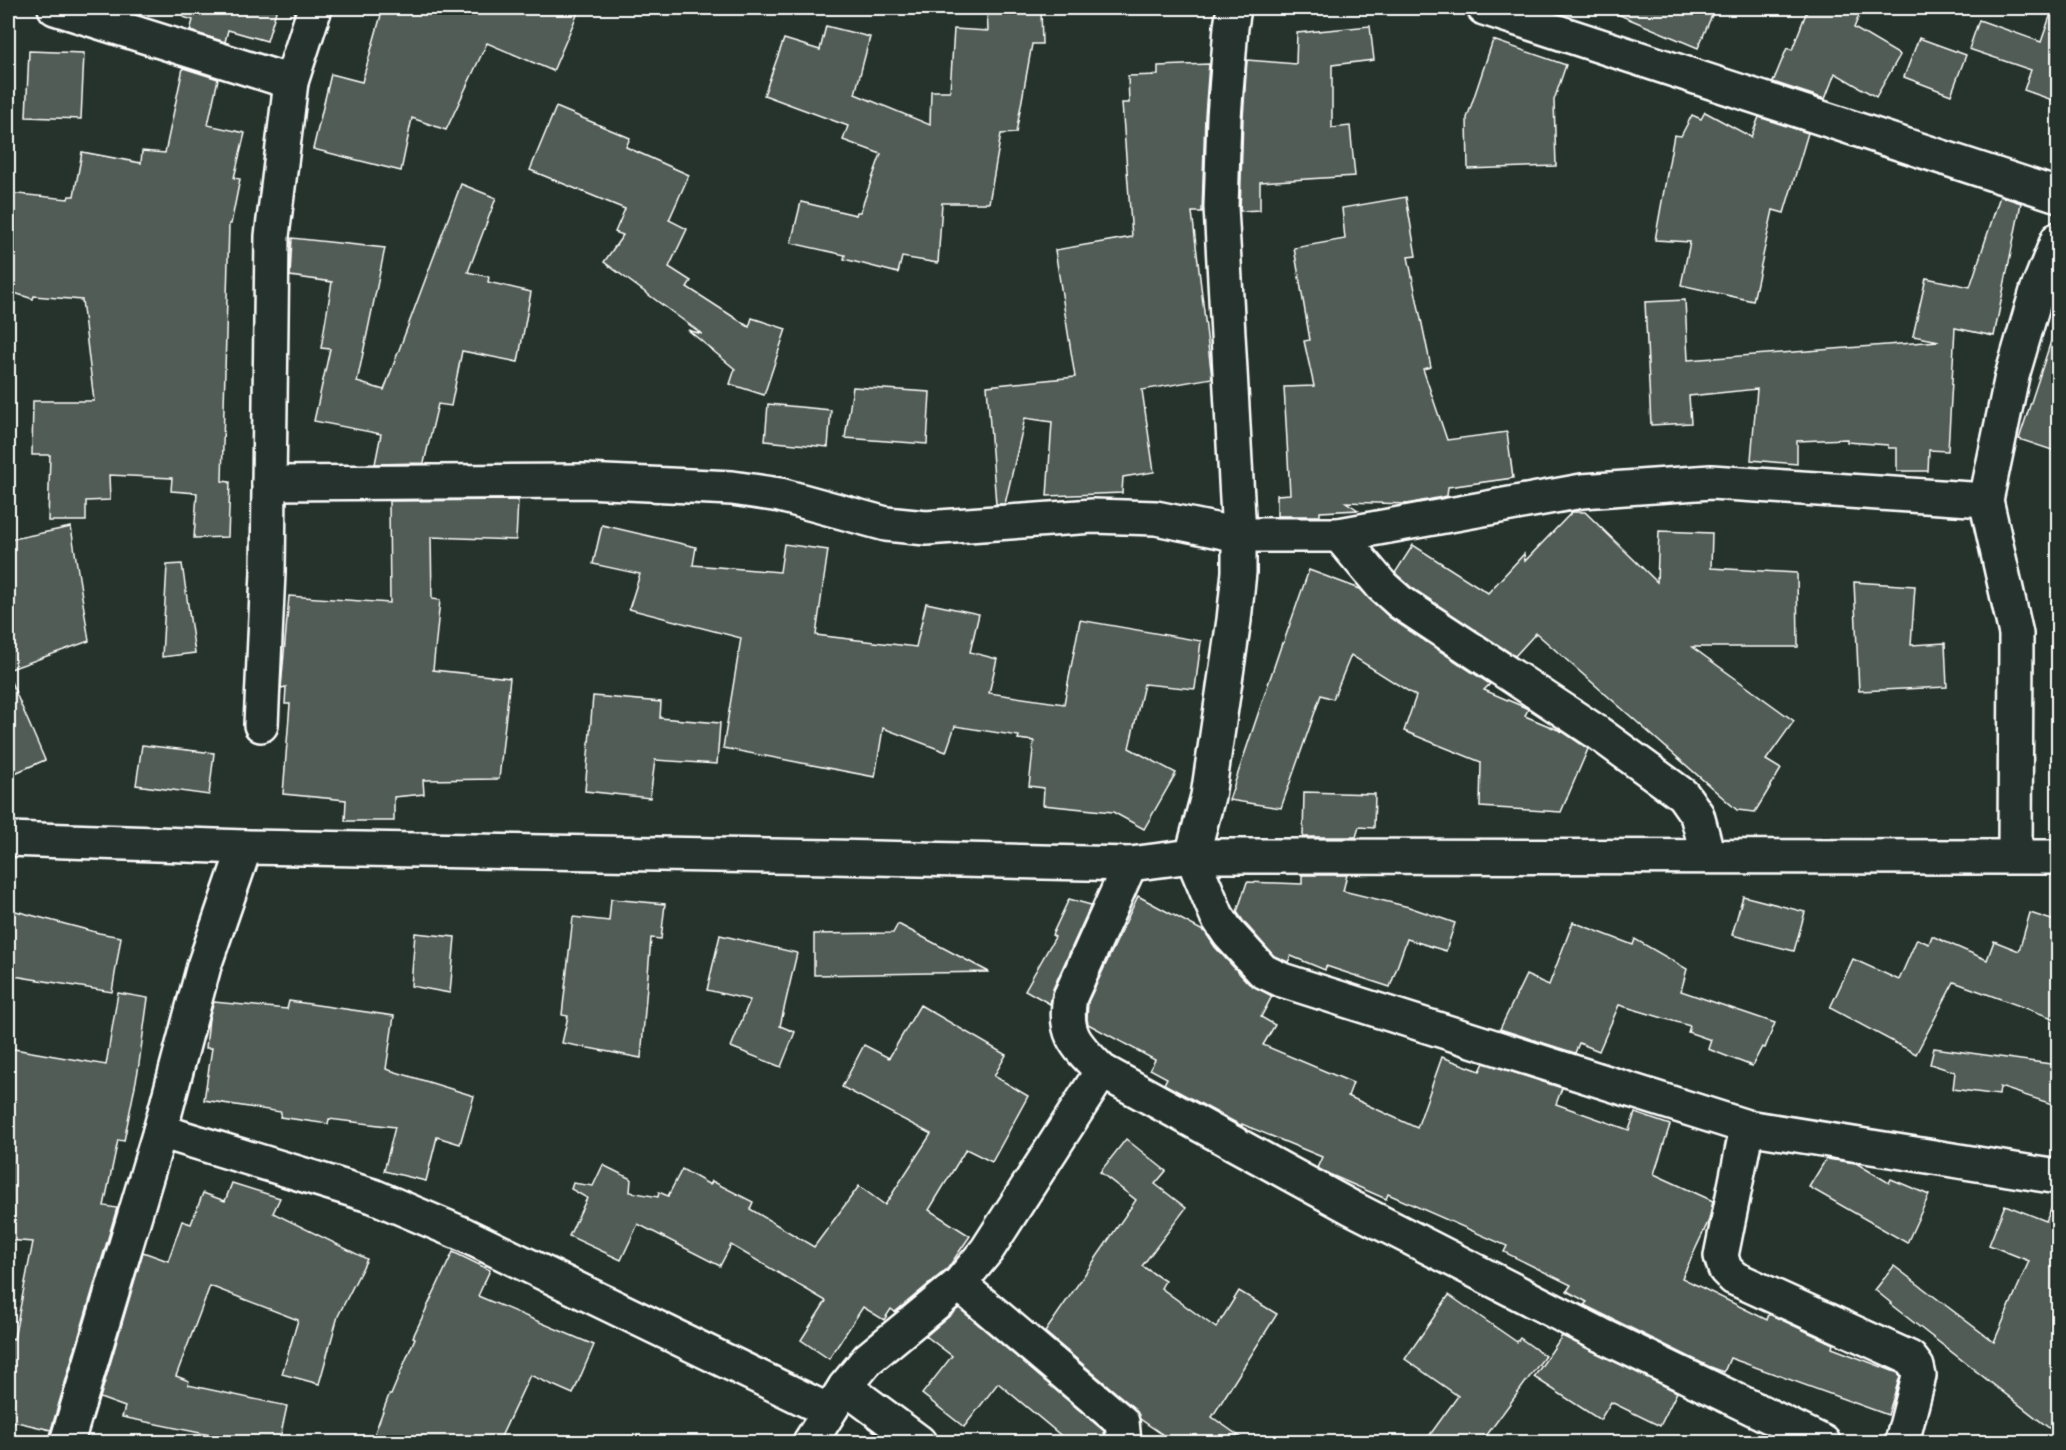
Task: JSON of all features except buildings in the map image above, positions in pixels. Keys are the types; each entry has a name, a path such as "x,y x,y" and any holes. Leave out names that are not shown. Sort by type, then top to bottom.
{"street":[{"path":"55,8 291,82"},
{"path":"261,725 268,572 272,236 291,82 315,8"},
{"path":"1234,8 1225,106 1221,207 1239,535 1239,572 1208,796 1192,856 1217,916 1229,934 1263,970 1282,980 1747,1127 2058,1177"},
{"path":"1484,8 2058,195"},
{"path":"2015,856 2016,634 1986,500 2012,376 2037,291 2058,239"},
{"path":"269,483 585,481 732,488 780,495 886,524 926,528 1093,516 1156,518 1239,535 1339,535 1582,491 1711,482 1986,500"},
{"path":"1339,535 1382,586 1400,602 1598,733 1683,795 1697,815 1708,856"},
{"path":"8,839 245,847 1130,864 1192,856 2058,857"},
{"path":"67,1443 160,1131 204,966 245,847"},
{"path":"1130,864 1070,997 1067,1013 1069,1030 1081,1049 1102,1071 1352,1208 1601,1335 1823,1443"},
{"path":"810,1443 837,1399 868,1359 959,1284 987,1250 1102,1071"},
{"path":"1747,1127 1721,1256 1725,1269 1734,1278 1910,1358 1917,1367 1919,1376 1902,1443"},
{"path":"160,1131 383,1200 837,1399 919,1443"},
{"path":"959,1284 1123,1432 1147,1443"}]}
